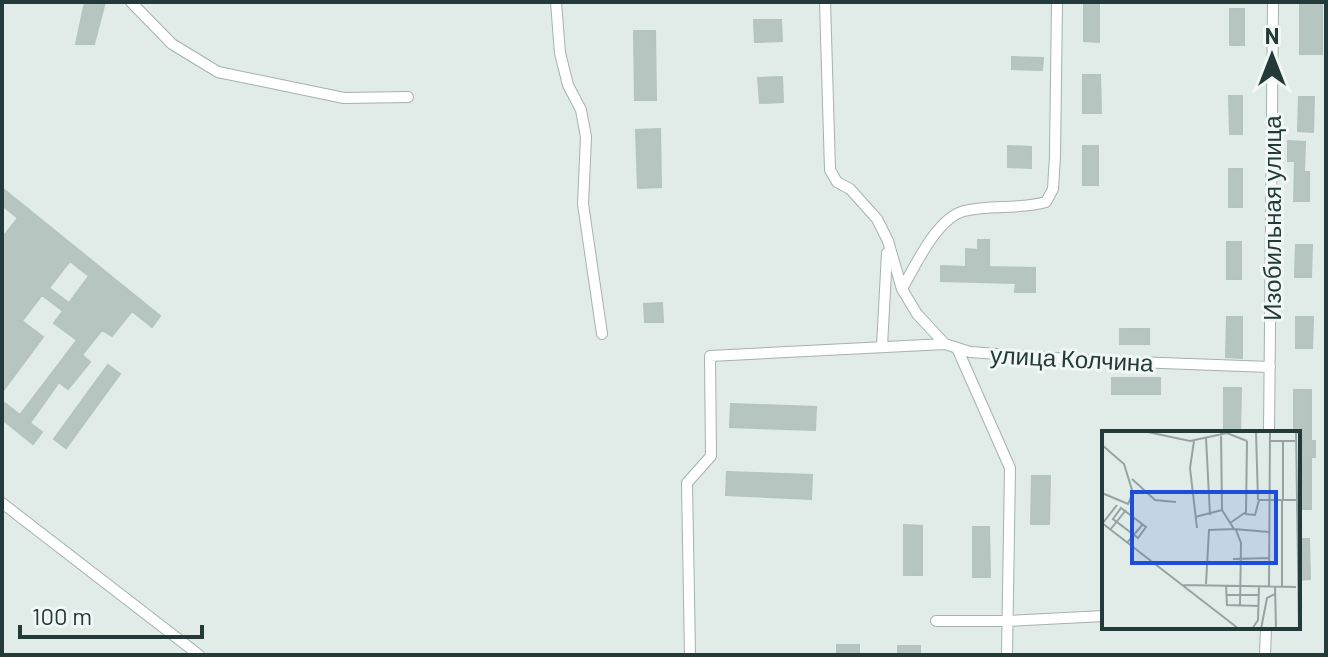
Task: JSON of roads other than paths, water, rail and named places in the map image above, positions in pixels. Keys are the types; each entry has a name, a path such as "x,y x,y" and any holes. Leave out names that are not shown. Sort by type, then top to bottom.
{"street":[{"path":"131,2 172,44 218,72 344,98 408,97"},
{"path":"556,2 560,53 568,85 581,110 586,137 583,204 602,334"},
{"name":"улица Колчина","path":"825,2 830,170 837,182 850,189 877,219 888,241 902,289 917,314 945,344 970,352 1081,360 1270,367"},
{"path":"902,289 942,225 962,211 1026,208 1046,202 1053,189 1055,156 1057,2"},
{"name":"Изобильная улица","path":"1269,431 1273,2"},
{"path":"882,346 888,241"},
{"path":"690,655 687,483 711,456 710,356 945,344"},
{"path":"957,348 1010,468 1007,655"},
{"path":"2,503 199,655"},
{"path":"936,621 1102,616"},
{"path":"1265,655 1266,629"}]}
